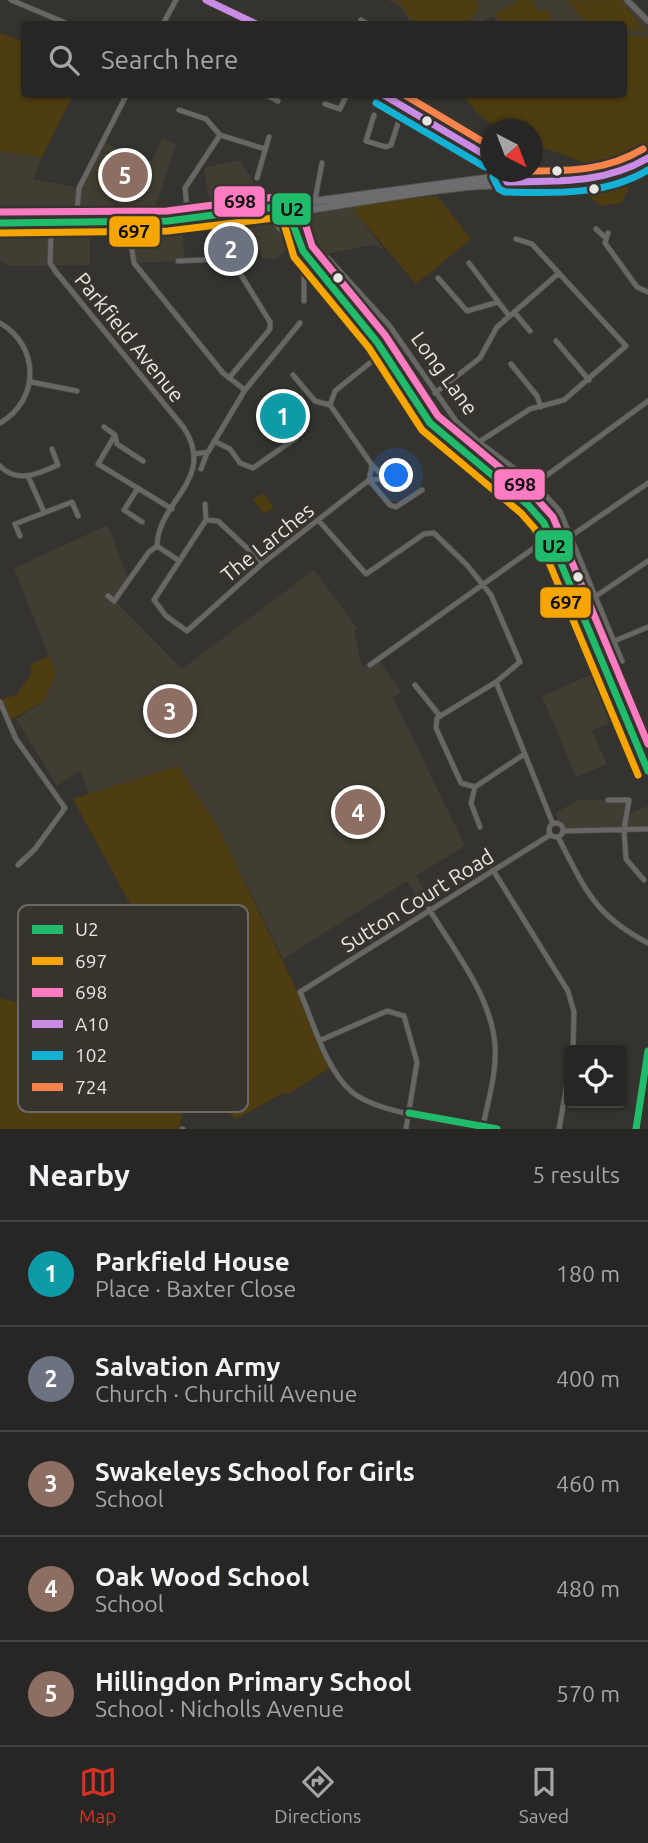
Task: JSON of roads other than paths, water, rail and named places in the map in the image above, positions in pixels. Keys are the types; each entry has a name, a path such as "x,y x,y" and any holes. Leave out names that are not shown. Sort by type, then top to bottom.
{"main road":[{"path":"206,0 248,21"},
{"path":"387,98 480,151"},
{"path":"543,173 605,172 624,166 648,150"},
{"path":"543,178 594,180 627,170 648,158"},
{"path":"0,230 169,225 271,216 315,201 480,179"},
{"path":"169,225 188,218 289,210 480,180"},
{"name":"Long Lane","path":"289,210 304,251"},
{"name":"Long Lane","path":"271,216 304,251 377,342 430,423 528,505 544,523 647,766"},
{"path":"0,223 76,220 132,226"}],"street":[{"path":"11,0 61,21"},
{"path":"165,21 176,0"},
{"path":"627,0 648,20"},
{"path":"76,220 79,188 125,98"},
{"path":"274,98 278,100"},
{"path":"325,104 341,109 345,98"},
{"path":"413,98 476,135"},
{"path":"374,116 366,141 386,147 391,145 400,117 390,106 392,101"},
{"path":"417,115 423,104"},
{"path":"179,110 206,119 220,135 265,149"},
{"path":"188,218 185,188 220,135"},
{"path":"257,178 269,136"},
{"path":"315,201 322,163"},
{"path":"132,226 134,263 229,378 244,390"},
{"path":"596,229 607,239"},
{"path":"608,233 605,243 637,288 648,292"},
{"name":"Parkfield Avenue","path":"51,237 50,263 184,428 195,454"},
{"path":"479,442 524,412 564,400 624,349 625,341 532,244 516,239"},
{"path":"299,261 304,251"},
{"path":"293,254 305,274 304,301"},
{"name":"Long Lane","path":"316,267 328,258 389,325 456,421 534,484 560,510 622,661"},
{"path":"178,261 225,259 235,265 272,327 229,378"},
{"path":"469,263 496,295 498,302 530,331"},
{"path":"435,393 480,358 497,327 559,273"},
{"path":"438,278 467,311 498,302"},
{"name":"Long Lane","path":"349,322 376,358 422,433 520,514 541,543 575,619 584,616"},
{"path":"0,323 15,334 25,349 31,366 31,382 20,406 0,422"},
{"path":"201,469 244,390 297,324"},
{"path":"556,341 589,380"},
{"path":"330,405 335,391 376,358"},
{"path":"511,365 537,396 541,407"},
{"path":"293,375 315,401 330,405 382,475 374,481 369,480"},
{"path":"31,382 77,391"},
{"path":"534,484 648,401"},
{"path":"214,441 230,449 240,463 253,468 296,438 297,425"},
{"path":"104,428 115,435 117,444 143,461"},
{"path":"115,435 98,464 172,509"},
{"path":"0,466 15,478 29,476 58,465 52,449"},
{"path":"157,546 157,534 191,476 195,454 208,452"},
{"path":"369,480 372,465"},
{"path":"29,476 44,512"},
{"path":"369,480 390,505 396,507 422,490"},
{"name":"The Larches","path":"178,560 154,600 166,616 187,631 263,563 369,480"},
{"path":"571,536 648,483"},
{"path":"138,488 124,510 142,522"},
{"path":"20,536 15,524 72,502 78,516"},
{"path":"157,546 178,560 206,520 205,504"},
{"path":"520,514 528,505"},
{"path":"544,523 560,510"},
{"path":"206,520 218,521 263,563"},
{"path":"319,521 366,574 424,534 434,533 484,585 520,662 518,667 496,682 440,716 436,728 461,783 475,787"},
{"path":"370,665 541,543"},
{"path":"108,596 114,601 149,552 157,546"},
{"path":"596,596 648,561"},
{"path":"584,616 601,609"},
{"path":"612,642 648,627"},
{"path":"518,667 523,671"},
{"path":"496,682 523,755 553,824"},
{"path":"415,685 440,716"},
{"path":"0,702 16,739 65,808 37,847 18,865"},
{"path":"480,827 471,803 475,787 523,755"},
{"path":"608,800 629,800 624,829 626,859 644,880"},
{"path":"553,824 560,824 563,831"},
{"path":"553,824 549,830 550,835 558,837 588,894 605,916 648,943"},
{"path":"558,837 563,831 648,829"},
{"name":"Sutton Court Road","path":"321,1040 300,992 550,835"},
{"path":"493,870 568,990 574,1012 573,1045"},
{"path":"429,909 471,979 492,1023 494,1066 483,1126"},
{"path":"406,1129 409,1113 417,1062 404,1016 387,1011 321,1040 337,1072 353,1093 380,1107 409,1113 497,1129"},
{"path":"636,1129 648,1051"},
{"path":"559,1129 564,1100"}],"place":[{"name":"Hillingdon Primary School","path":"125,175"},
{"name":"Salvation Army","path":"231,249"},
{"name":"Parkfield House","path":"283,416"},
{"name":"Swakeleys School for Girls","path":"170,711"},
{"name":"Oak Wood School","path":"358,812"}]}
